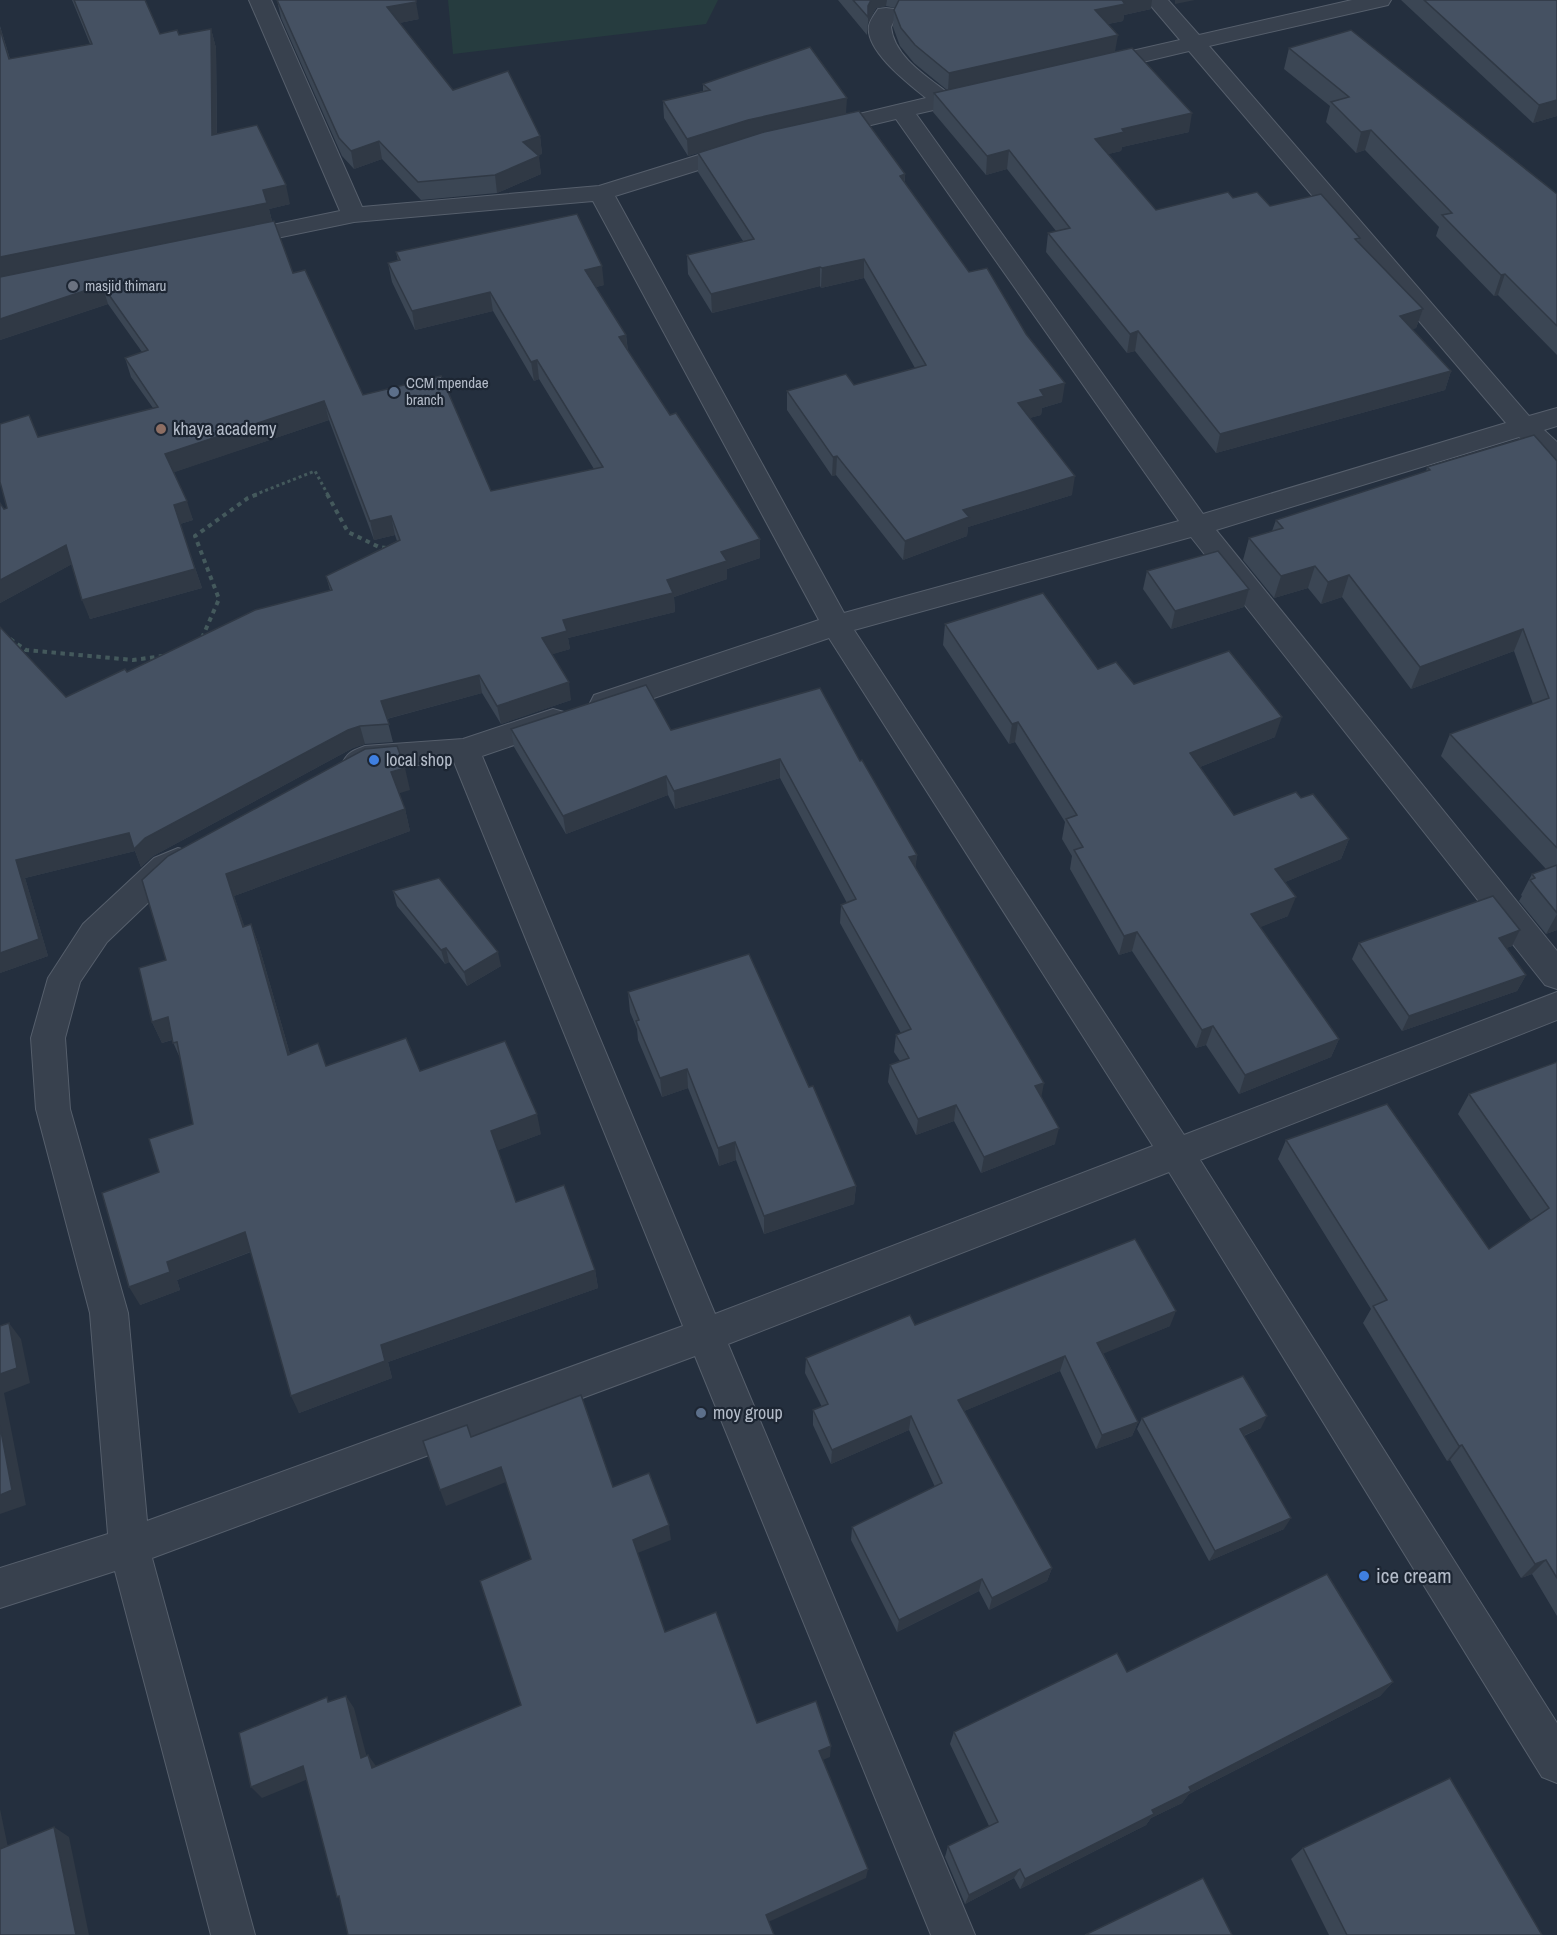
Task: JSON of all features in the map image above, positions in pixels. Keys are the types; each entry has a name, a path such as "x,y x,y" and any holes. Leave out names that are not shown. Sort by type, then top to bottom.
{"street":[{"path":"260,0 354,215"},
{"path":"1157,0 1524,427 1557,457"},
{"path":"1069,72 1380,0"},
{"path":"886,14 880,25 880,33 885,44 901,64 943,101"},
{"path":"801,134 1000,88"},
{"path":"902,111 1197,526 1557,975"},
{"path":"217,243 354,215 601,193 768,142"},
{"path":"601,193 836,625 1177,1154 1557,1762"},
{"path":"333,775 365,758 464,750 836,625 1197,526 1557,417"},
{"path":"464,750 953,1935"},
{"path":"207,844 165,867 94,933 65,978 48,1038 52,1109 109,1312 129,1547 233,1935"},
{"path":"0,1588 129,1547 706,1335 1557,1006"}],"path":[{"path":"201,641 219,600 195,536 248,498 315,471 348,532 388,549"},
{"path":"9,639 26,650 133,660 165,655"}],"green space":[{"path":"448,0 718,0 706,24 453,54"}],"building":[{"path":"74,0 145,0 160,34 177,30 179,35 211,29 212,135 257,125 286,185 263,190 267,203 0,257 0,29 9,59 92,44"},
{"path":"277,0 416,0 416,2 387,7 453,90 508,71 540,136 523,142 539,156 495,175 418,182 379,141 351,151 339,138"},
{"path":"853,0 871,0 868,6 868,17"},
{"path":"899,0 1122,0 1125,4 1095,10 1118,35 949,73 915,45 901,28 894,10"},
{"path":"1424,0 1557,0 1557,100 1539,105"},
{"path":"1351,30 1557,194 1557,326 1505,274 1501,275 1442,215 1452,213 1371,130 1361,132 1331,102 1349,97 1289,48"},
{"path":"810,47 847,98 748,120 687,139 663,101 710,90 703,84"},
{"path":"1132,48 1192,113 1122,129 1124,132 1095,139 1156,210 1228,192 1233,198 1257,192 1270,206 1321,194 1360,238 1355,239 1423,309 1400,316 1451,371 1220,434 1138,331 1130,334 1048,233 1070,228 1009,150 987,156 934,93"},
{"path":"859,111 905,174 900,176 969,272 987,268 1026,334 1065,383 1040,390 1044,396 1018,403 1075,476 963,510 969,517 905,541 837,456 833,457 787,391 846,374 854,385 926,365 864,259 820,267 711,294 687,255 754,239 698,153 764,132"},
{"path":"577,214 602,266 585,270 626,335 619,337 670,415 676,413 760,539 721,552 727,561 667,580 673,593 563,620 567,631 542,638 569,682 497,706 479,675 381,701 389,724 360,726 348,730 145,838 134,849 129,833 16,860 39,939 0,953 0,627 66,697 125,669 127,672 255,610 332,590 326,576 400,540 391,516 370,521 324,401 165,454 187,501 174,505 195,569 82,600 66,545 0,580 0,503 4,509 7,508 0,482 0,424 29,415 38,437 158,407 125,358 148,350 102,285 0,319 0,277 274,221 293,273 305,270 363,395 441,376 491,491 603,467 537,360 531,362 490,292 412,311 388,263 400,260 396,252"},
{"path":"1534,435 1557,461 1557,848 1450,734 1549,698 1523,629 1420,667 1349,575 1328,582 1315,566 1281,576 1249,538 1283,528 1276,520 1430,470 1427,467"},
{"path":"1218,551 1249,589 1175,611 1147,571"},
{"path":"1043,593 1098,669 1116,662 1134,684 1229,651 1282,717 1190,753 1234,815 1296,792 1301,798 1313,794 1349,839 1275,869 1296,897 1251,914 1339,1039 1245,1075 1213,1026 1202,1030 1137,932 1124,936 1074,850 1083,847 1066,819 1077,815 1018,722 1012,724 945,624"},
{"path":"646,685 671,730 820,688 860,761 862,760 917,855 909,857 1044,1083 1035,1086 1059,1128 984,1157 956,1105 918,1119 890,1065 909,1058 896,1035 911,1029 841,905 856,899 780,759 674,791 666,776 563,816 511,729"},
{"path":"397,746 405,768 391,772 405,809 226,874 243,927 251,924 288,1055 318,1043 326,1066 406,1038 420,1071 505,1041 537,1114 491,1131 516,1202 564,1185 595,1270 381,1345 385,1361 291,1396 245,1232 167,1262 170,1272 129,1287 102,1193 159,1172 149,1139 193,1124 177,1042 173,1043 168,1017 152,1022 139,968 166,960 142,880 168,856 365,749"},
{"path":"1557,865 1557,913 1530,880 1535,878 1532,874"},
{"path":"439,878 498,952 464,972 446,948 441,950 393,891"},
{"path":"1493,896 1520,930 1499,938 1526,975 1409,1016 1359,943"},
{"path":"749,954 809,1087 813,1086 856,1186 764,1216 735,1142 718,1148 687,1069 660,1078 636,1021 639,1020 628,992"},
{"path":"1557,1062 1557,1578 1546,1560 1535,1564 1462,1445 1459,1446 1373,1306 1387,1300 1286,1140 1387,1104 1489,1249 1549,1208 1469,1094"},
{"path":"1135,1239 1176,1311 1097,1343 1138,1422 1102,1435 1065,1356 958,1400 1052,1568 992,1598 982,1579 899,1620 852,1527 942,1483 911,1416 832,1450 813,1410 828,1404 806,1358 910,1315 915,1325"},
{"path":"9,1323 17,1368 0,1374 0,1326"},
{"path":"1243,1376 1267,1416 1240,1429 1291,1518 1215,1551 1142,1418"},
{"path":"581,1395 613,1487 649,1473 669,1525 633,1540 665,1632 716,1612 757,1723 816,1701 831,1746 819,1751 868,1869 766,1915 774,1935 348,1935 303,1766 251,1787 239,1733 327,1697 328,1702 346,1696 361,1758 368,1755 372,1768 521,1705 480,1581 531,1559 501,1467 440,1490 423,1441 467,1425 471,1437"},
{"path":"0,1426 12,1490 0,1495"},
{"path":"1327,1574 1393,1682 1189,1787 1191,1791 1152,1810 1154,1814 1025,1879 1020,1869 969,1895 948,1846 998,1822 954,1732 1117,1653 1127,1672"},
{"path":"1450,1778 1542,1935 1347,1935 1303,1848"},
{"path":"54,1827 76,1935 0,1935 0,1849"},
{"path":"1203,1878 1232,1935 1085,1935"}],"place":[{"name":"masjid thimaru","path":"73,286"},
{"name":"CCM mpendae branch","path":"394,392"},
{"name":"khaya academy","path":"161,429"},
{"name":"local shop","path":"374,760"},
{"name":"moy group","path":"701,1413"},
{"name":"ice cream","path":"1364,1576"}]}
